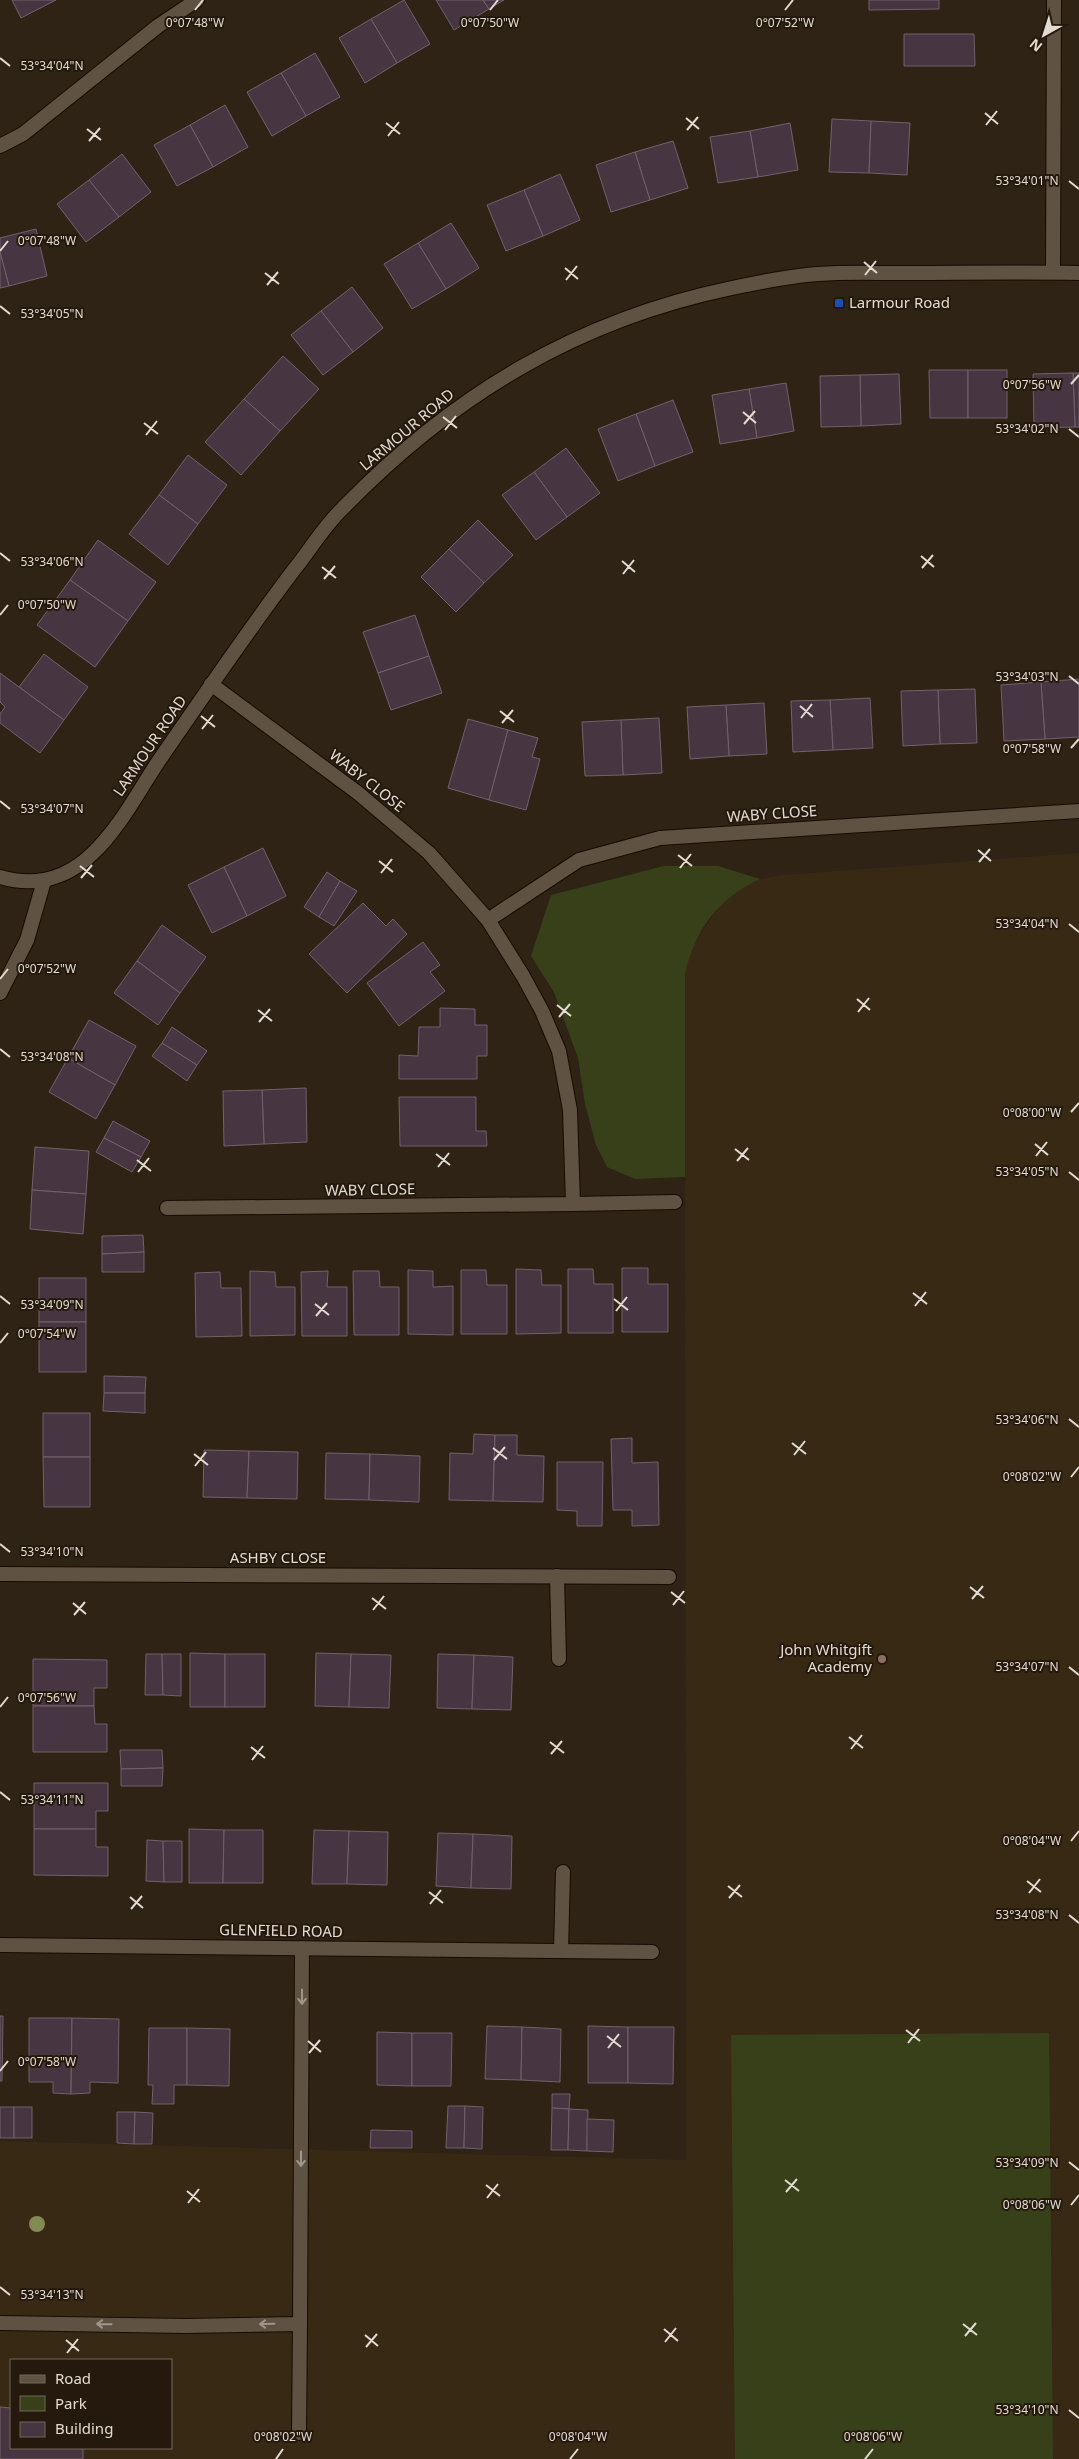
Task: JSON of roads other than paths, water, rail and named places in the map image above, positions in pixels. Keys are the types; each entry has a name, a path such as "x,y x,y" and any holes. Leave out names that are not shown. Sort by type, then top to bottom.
{"street":[{"path":"0,146 23,134 158,26 196,0"},
{"path":"1053,272 1054,0"},
{"name":"LARMOUR ROAD","path":"0,877 17,882 44,881 60,876 92,854 105,839 211,684 339,511 387,464 448,413 566,342 631,315 693,296 816,274 1079,273"},
{"name":"WABY CLOSE","path":"211,684 358,793 422,847 488,920 523,976 542,1011 559,1050 570,1110 573,1204"},
{"name":"WABY CLOSE","path":"488,920 580,860 660,838 1079,811"},
{"path":"0,993 27,940 44,881"},
{"name":"WABY CLOSE","path":"167,1208 675,1202"},
{"name":"ASHBY CLOSE","path":"0,1574 670,1577"},
{"path":"557,1576 559,1659"},
{"path":"561,1951 563,1872"},
{"name":"GLENFIELD ROAD","path":"0,1945 652,1952"},
{"path":"299,2433 302,1948"},
{"path":"0,2323 186,2326 300,2324"}],"place":[{"name":"Larmour Road","path":"839,303"},
{"name":"John Whitgift Academy","path":"882,1659"}]}
